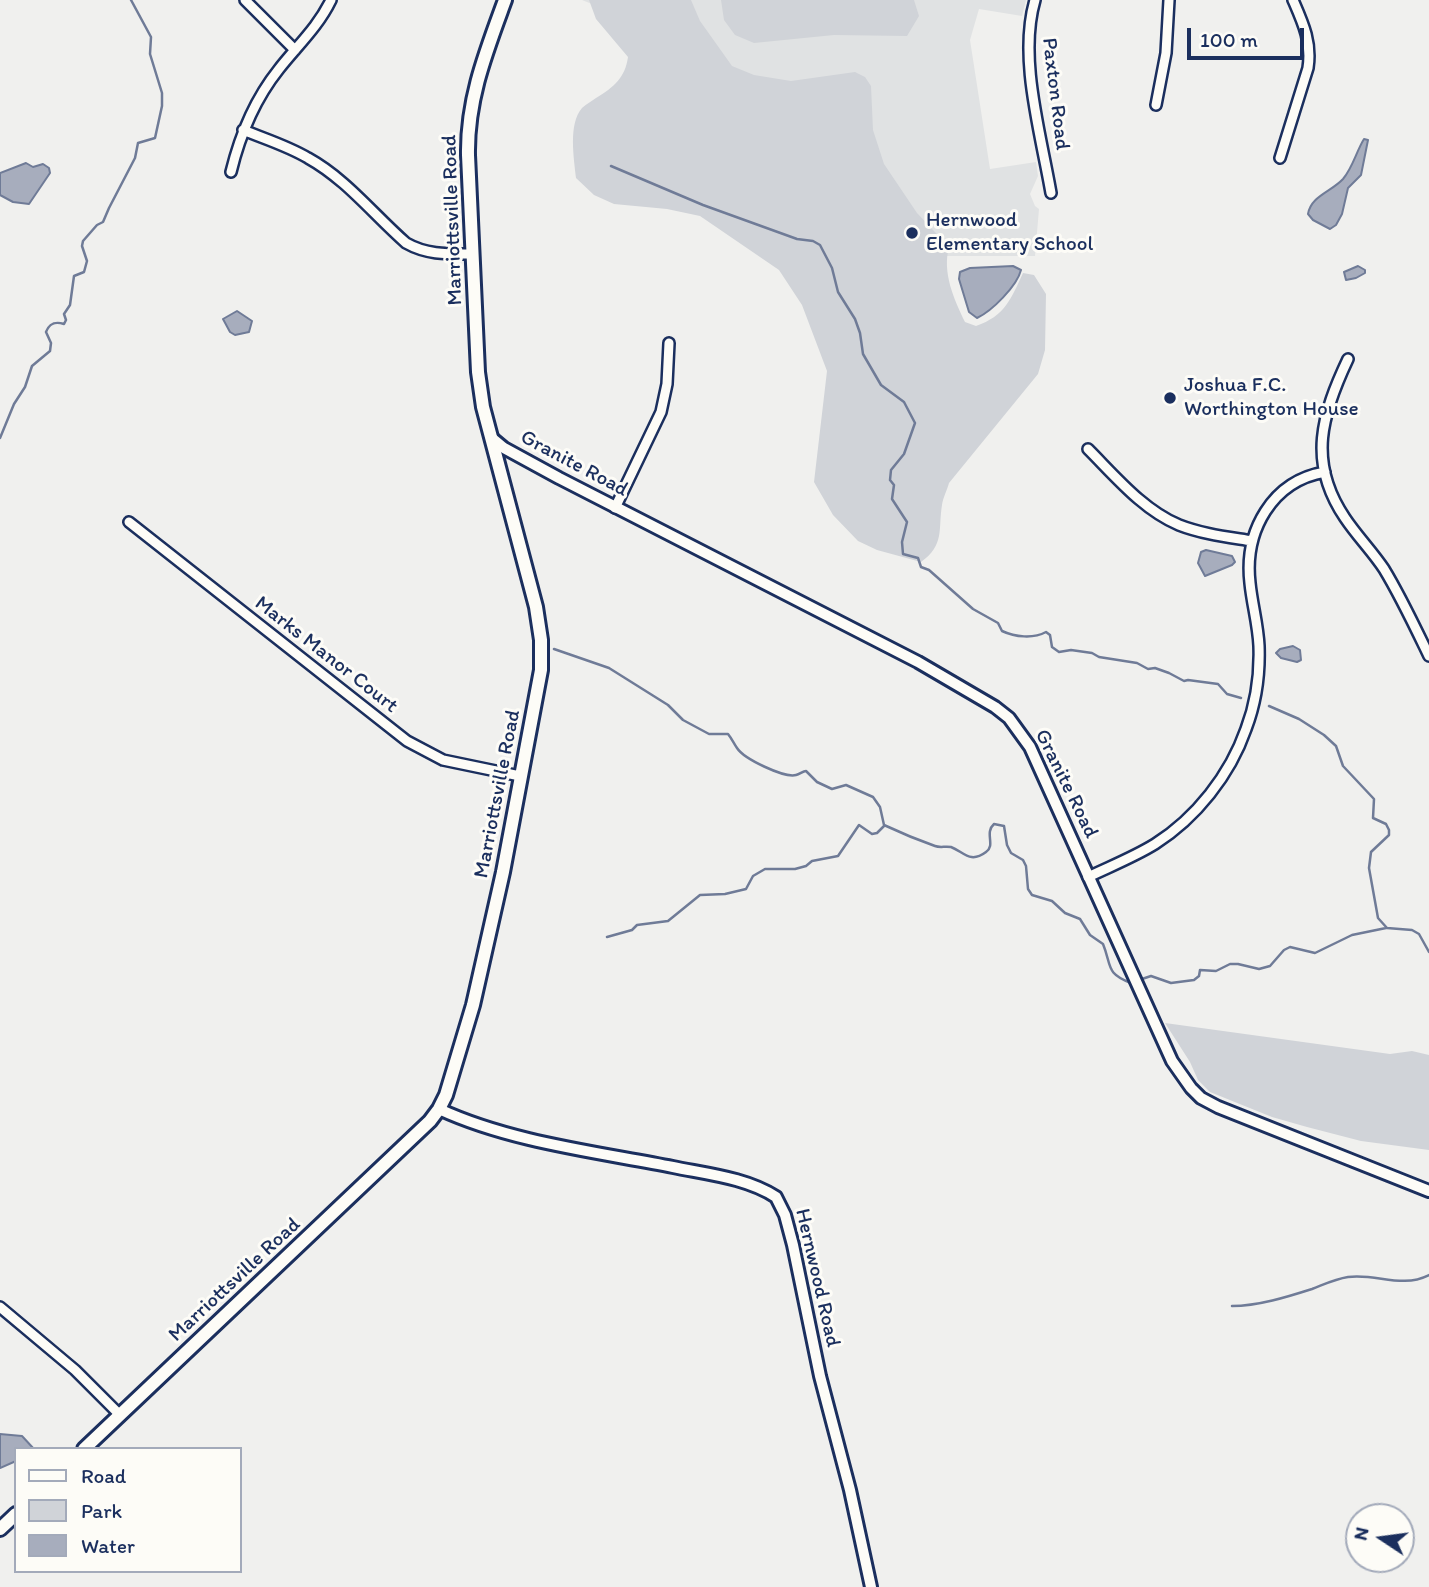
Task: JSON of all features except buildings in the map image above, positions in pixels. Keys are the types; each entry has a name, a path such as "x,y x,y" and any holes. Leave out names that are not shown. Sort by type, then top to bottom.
{"main road":[{"name":"Marriottsville Road","path":"86,1447 387,1162 439,1109 450,1084 473,1005 503,872 540,680 541,640 533,593 481,397 473,254 468,155 470,112 480,68 505,0"},
{"path":"0,1529 14,1516"}],"street":[{"path":"245,0 295,50"},
{"path":"231,172 243,130 264,90 314,28 331,0"},
{"name":"Paxton Road","path":"1035,0 1030,19 1028,60 1051,193"},
{"path":"1156,105 1166,53 1169,0"},
{"path":"1280,158 1310,55 1307,34 1293,0"},
{"path":"243,130 288,148 323,168 350,189 406,243 417,249 442,255 473,254"},
{"path":"615,508 661,412 667,384 669,343"},
{"path":"1348,359 1324,419 1322,437 1325,472 1336,503 1384,569 1429,656"},
{"name":"Granite Road","path":"492,438 511,453 615,508 918,662 1002,713 1019,730 1030,747 1172,1061 1191,1088 1201,1098 1239,1116 1429,1191"},
{"path":"1088,449 1142,501 1170,520 1200,532 1252,541"},
{"path":"1088,877 1138,854 1175,830 1207,798 1236,754 1252,713 1259,669 1257,625 1249,572 1252,541 1262,515 1281,492 1302,478 1325,472"},
{"name":"Marks Manor Court","path":"129,522 407,741 443,760 520,776"},
{"name":"Hernwood Road","path":"439,1109 456,1117 528,1138 713,1175 767,1191 776,1197 785,1215 793,1245 820,1376 850,1490 871,1587"},
{"path":"0,1307 75,1370 120,1415"}],"shaded area":[{"name":"Hernwood Elementary School","path":"582,0 1026,0 1022,16 979,9 970,40 990,169 1036,162 1038,176 1030,194 1039,209 1035,256 940,256 701,48"}],"green space":[{"path":"589,0 691,0 700,21 732,66 754,75 791,81 855,72 865,77 871,86 873,130 884,164 917,213 949,247 948,276 965,322 976,326 1000,312 1011,299 1023,273 1034,275 1046,294 1045,350 1038,374 949,483 943,502 937,543 929,556 921,562 877,550 858,541 833,515 814,482 827,371 802,305 779,270 700,216 667,209 614,204 594,195 576,178 573,132 578,115 584,107 618,81 628,57 596,19"},
{"path":"721,0 914,0 919,16 907,36 834,35 754,43 735,35 724,20"},
{"path":"1165,1023 1390,1054 1412,1051 1429,1055 1429,1150 1361,1141 1307,1127 1272,1117 1210,1092 1198,1080"}],"water":[{"path":"1364,139 1368,140 1361,175 1348,188 1342,214 1336,225 1330,229 1313,220 1308,214 1310,208 1317,198 1343,179"},
{"path":"26,163 33,167 43,164 49,168 50,173 29,204 13,202 0,195 0,173"},
{"path":"1013,266 1021,270 1015,283 1003,297 977,318 969,312 959,279 960,272 970,268"},
{"path":"1358,266 1365,270 1365,273 1346,280 1344,272"},
{"path":"237,311 252,321 249,332 235,335 230,332 223,319"},
{"path":"1206,550 1232,556 1235,562 1205,576 1198,563 1201,552"},
{"path":"1293,646 1300,650 1301,660 1297,662 1281,658 1276,653 1280,649"},
{"path":"0,1434 22,1436 32,1447 14,1447 14,1462 0,1468"}],"waterway":[{"path":"0,438 14,404 25,387 32,366 50,351 47,329 55,323 64,324 66,320 64,314 70,305 74,276 84,272 87,261 83,241 103,222 135,158 138,143 155,138 162,93 150,54 151,37 131,0"},
{"path":"611,166 703,205 820,245 832,268 838,292 855,319 863,354 881,385 904,402 915,423 904,454 891,470 890,480 894,485 892,499 907,522 902,542 903,554 918,558 921,567 929,570 973,609 998,623 1002,631 1024,636 1046,632 1050,635 1052,647 1059,652 1071,650 1137,663 1148,669 1155,668 1169,673 1184,681 1218,684 1227,694 1241,698"},
{"path":"554,649 609,668 668,705 683,720 709,734 728,734 741,752 765,767 790,775 806,771 817,782 832,789 846,785 873,797 880,807 884,825 916,839 937,847 951,847 967,856 976,857 989,849 990,831 994,824 1004,826 1011,853 1023,860 1026,866 1028,889 1032,895 1052,901 1065,913 1080,919 1090,935 1103,944 1113,972 1131,983"},
{"path":"1269,706 1299,719 1324,735 1336,746 1343,766 1374,799 1373,818 1386,824 1389,830 1389,835 1371,852 1369,868 1378,918 1387,928 1412,930 1419,934 1429,952"},
{"path":"607,937 632,930 637,925 668,921 700,895 725,894 746,889 753,876 765,869 795,869 812,861 838,856 859,825 872,834 884,826"},
{"path":"1142,979 1151,976 1171,983 1194,980 1199,976 1200,970 1216,971 1230,964 1259,969 1270,966 1290,947 1315,953 1352,935 1386,928"},
{"path":"1232,1306 1272,1301 1348,1277 1409,1281 1429,1275"}],"place":[{"name":"Hernwood Elementary School","path":"912,233"},
{"name":"Joshua F.C. Worthington House","path":"1170,398"}]}
